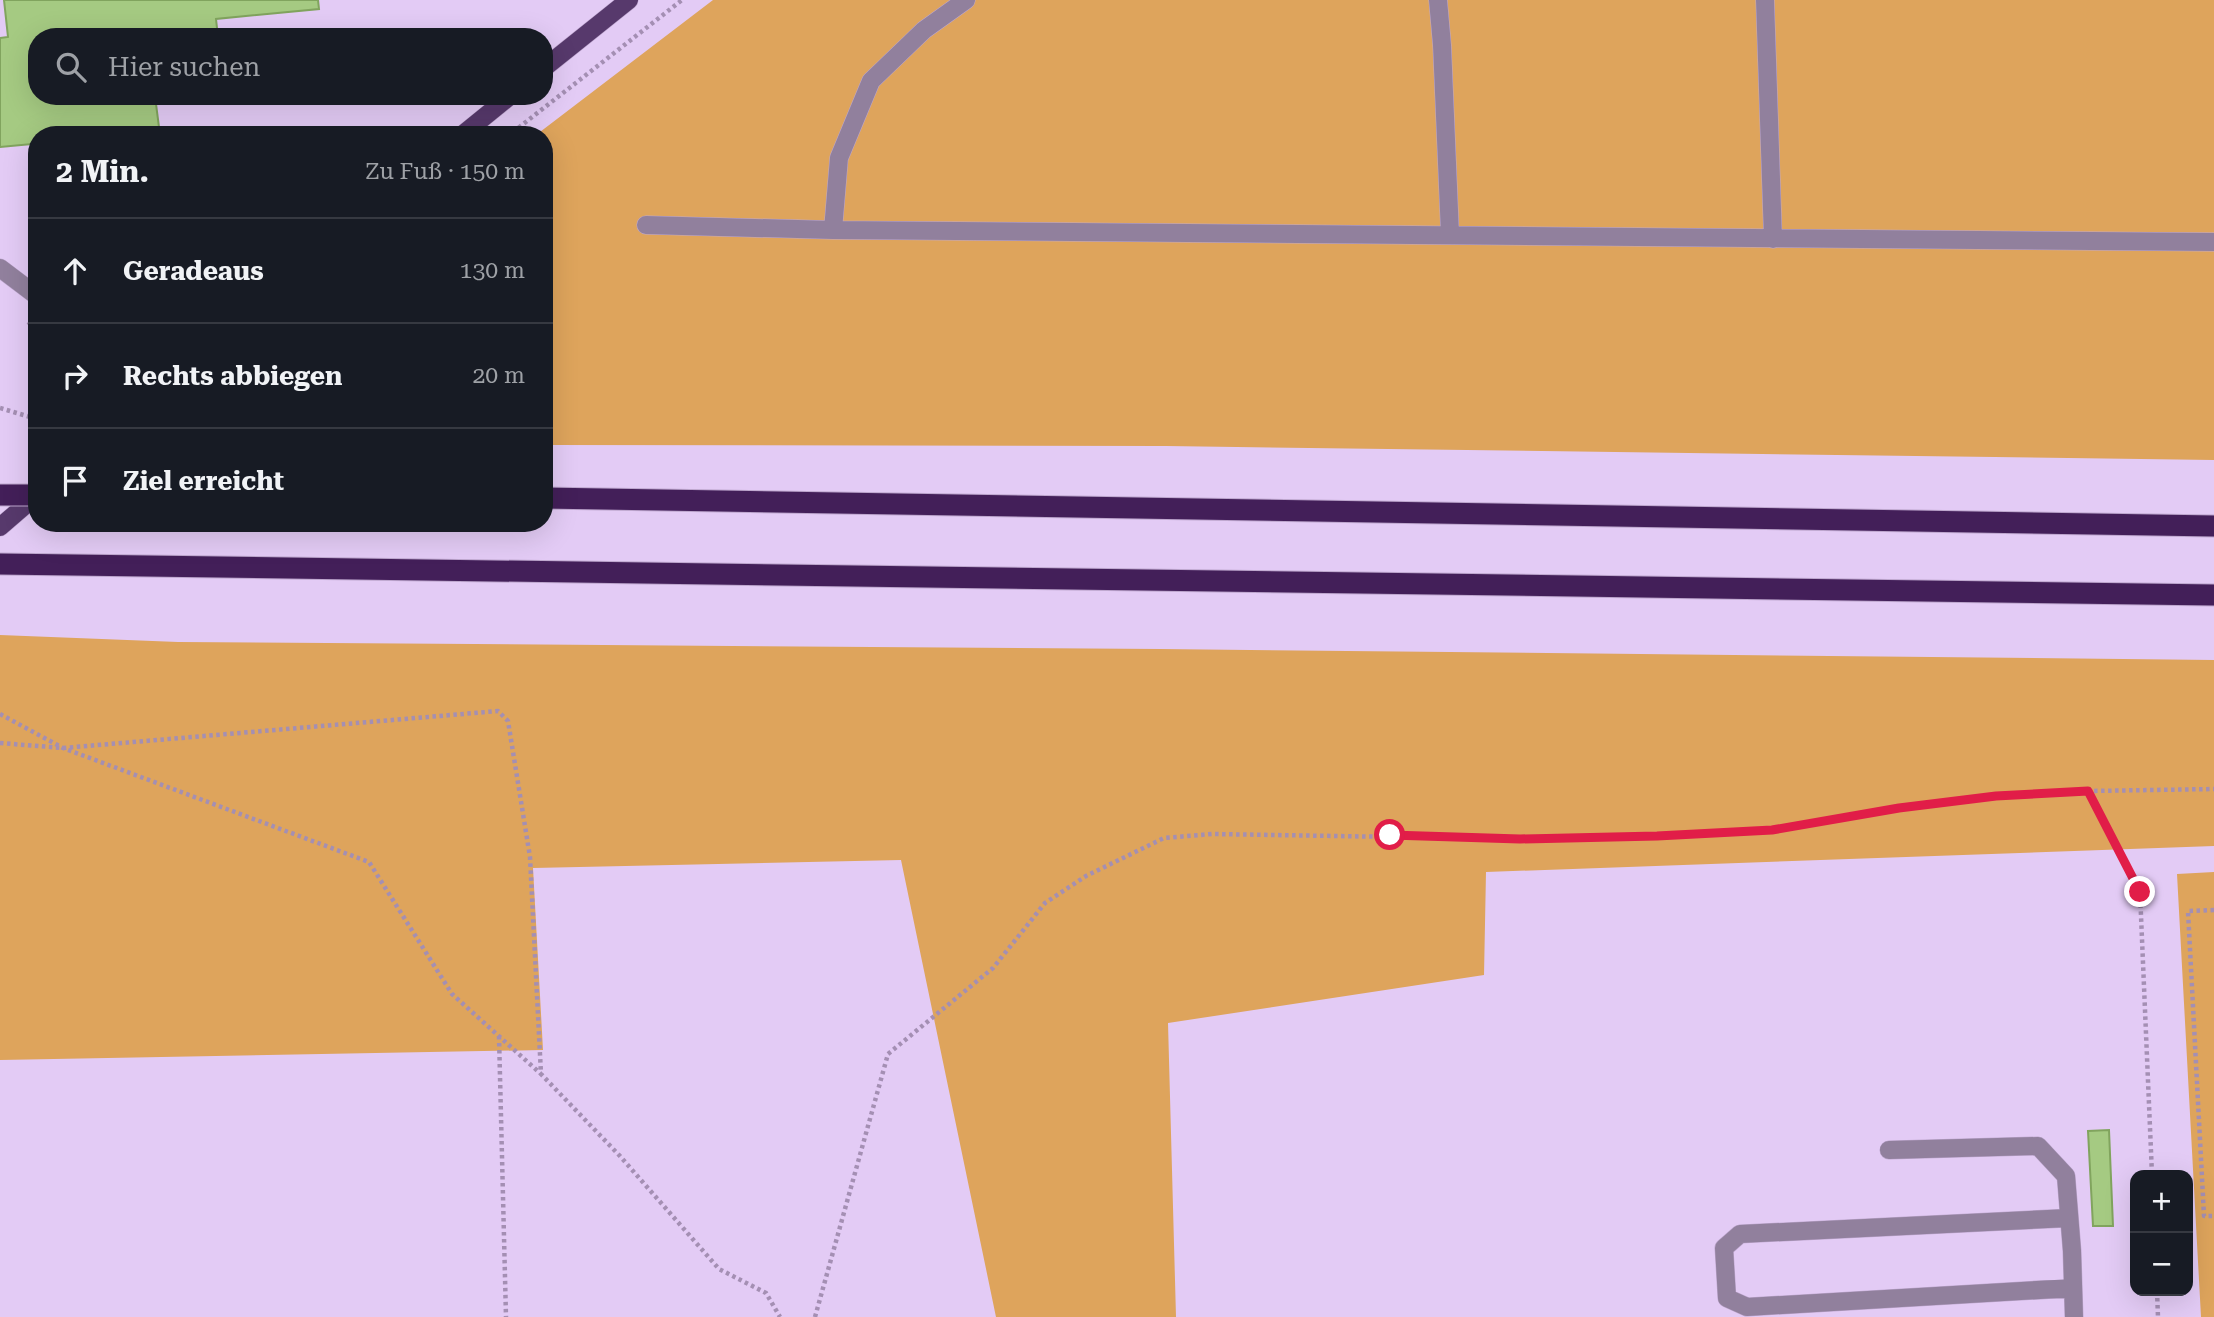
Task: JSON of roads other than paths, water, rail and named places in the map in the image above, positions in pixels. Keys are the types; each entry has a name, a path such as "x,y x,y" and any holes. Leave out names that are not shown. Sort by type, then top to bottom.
{"highway":[{"path":"0,495 28,495"},
{"path":"553,498 2214,526"},
{"path":"0,564 2214,595"}],"main road":[{"path":"553,61 629,0"},
{"path":"473,126 499,105"},
{"path":"0,527 28,503"}],"street":[{"path":"833,230 839,158 870,81 924,30 966,0"},
{"path":"1438,0 1450,234"},
{"path":"1766,0 1773,239"},
{"path":"646,225 833,230 2214,242"},
{"path":"0,268 28,289"},
{"path":"1889,1150 2038,1146 2066,1176 2074,1317"},
{"path":"2069,1218 1740,1234 1724,1248 1727,1298 1746,1312 2073,1288"}]}
